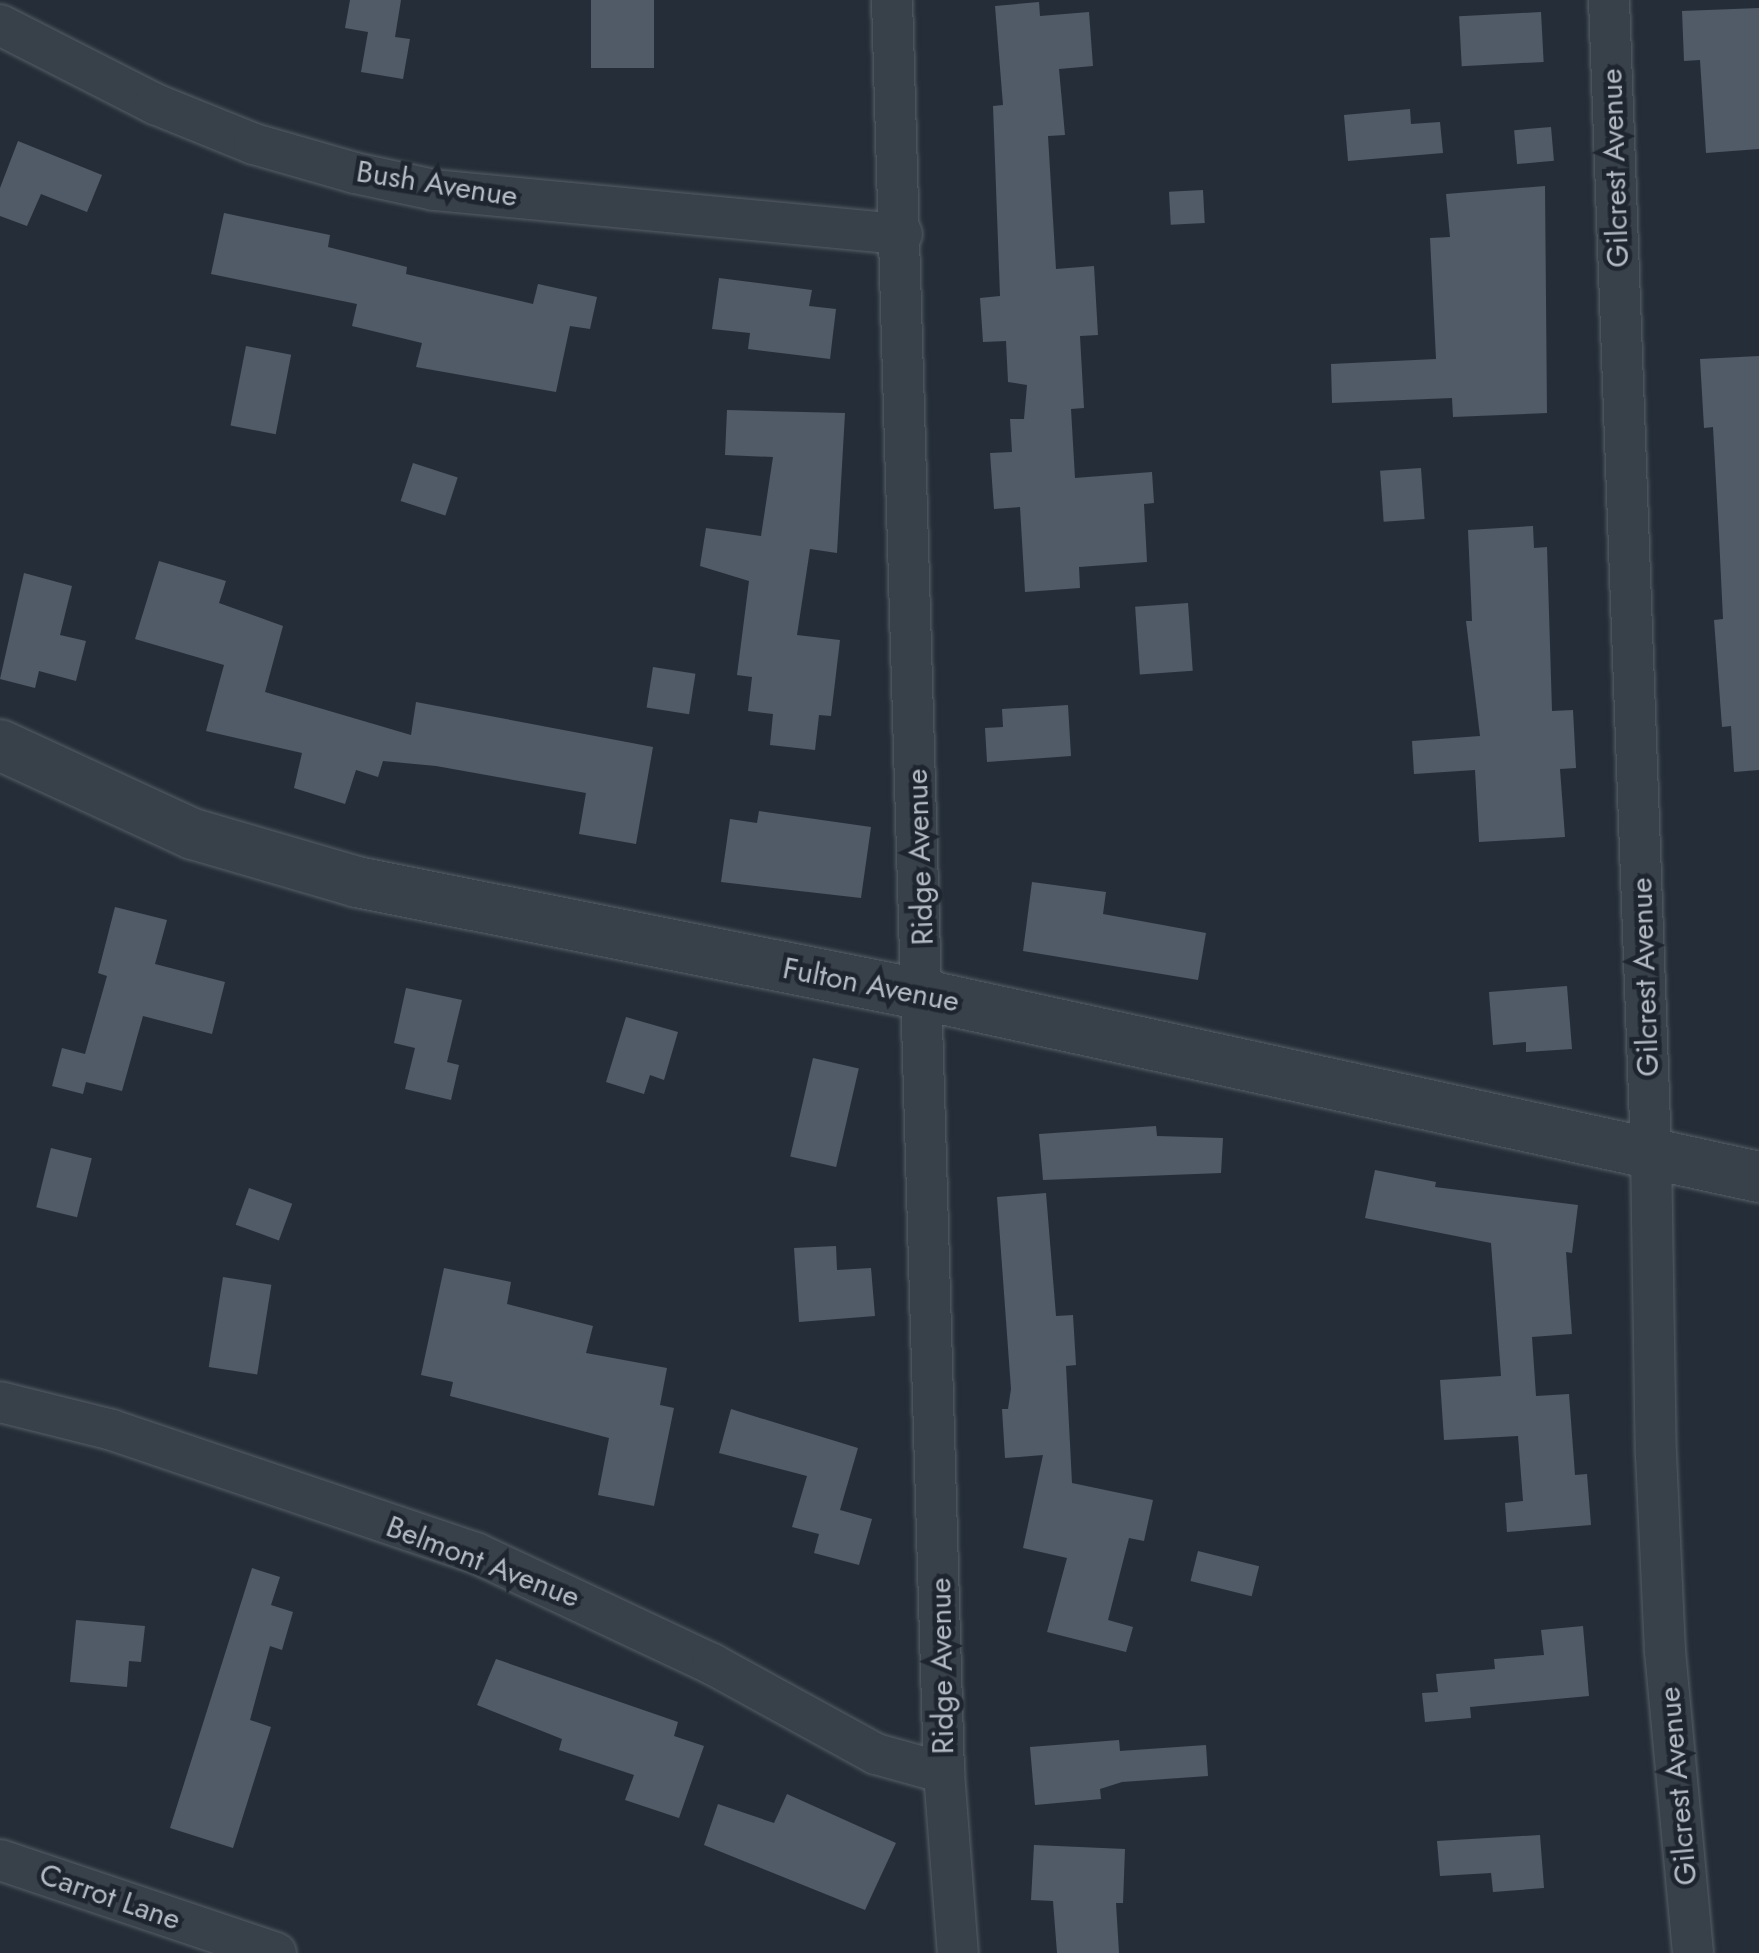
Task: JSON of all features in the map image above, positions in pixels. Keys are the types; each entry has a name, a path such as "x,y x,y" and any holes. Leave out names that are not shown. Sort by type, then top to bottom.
{"street":[{"name":"Ridge Avenue","path":"892,0 902,234 944,1773 958,1953"},
{"name":"Gilcrest Avenue","path":"1609,0 1665,1651 1693,1953"},
{"name":"Bush Avenue","path":"0,25 155,104 254,144 355,173 434,190 902,234"},
{"name":"Fulton Avenue","path":"0,745 193,834 262,858 924,996 1759,1177"},
{"name":"Belmont Avenue","path":"0,1402 112,1430 476,1553 712,1664 876,1754 944,1773"},
{"name":"Carrot Lane","path":"0,1860 276,1953"}],"building":[{"path":"350,0 401,0 395,37 410,39 403,79 361,72 368,32 345,28"},
{"path":"591,0 654,0 654,68 591,68"},
{"path":"1039,2 1040,16 1089,12 1093,66 1059,69 1065,135 1048,136 1056,269 1094,266 1098,335 1080,336 1084,408 1071,409 1075,478 1152,472 1154,503 1144,504 1147,562 1079,567 1080,588 1025,592 1020,507 994,509 990,453 1012,452 1010,419 1024,419 1027,385 1008,382 1006,341 983,342 980,298 1000,296 993,106 1003,105 995,6"},
{"path":"1759,8 1759,149 1706,153 1700,60 1684,61 1682,11"},
{"path":"1541,12 1544,62 1462,66 1459,16"},
{"path":"1410,109 1411,124 1440,122 1443,153 1348,161 1344,115"},
{"path":"1551,127 1554,161 1517,164 1514,130"},
{"path":"18,141 102,175 87,212 41,194 27,226 0,216 0,188"},
{"path":"1545,186 1547,413 1453,417 1452,398 1332,403 1331,364 1436,359 1430,238 1450,237 1446,194"},
{"path":"1203,190 1205,223 1171,225 1169,192"},
{"path":"224,213 330,235 328,247 407,267 406,274 533,304 538,284 597,297 590,329 570,326 556,392 416,367 422,343 352,326 357,304 211,274"},
{"path":"719,278 812,290 809,306 836,309 830,359 748,349 750,333 712,329"},
{"path":"246,346 291,355 276,434 231,426"},
{"path":"1759,356 1759,770 1734,772 1731,726 1722,727 1714,620 1723,619 1713,427 1704,428 1700,359"},
{"path":"727,410 845,413 837,553 810,549 797,635 840,640 831,716 819,715 815,750 770,745 773,714 748,711 752,677 737,675 749,581 700,566 706,528 761,536 773,457 725,455"},
{"path":"413,463 458,478 445,516 401,501"},
{"path":"1421,468 1425,519 1384,522 1380,471"},
{"path":"1533,526 1534,548 1547,547 1552,711 1573,710 1576,768 1560,769 1565,837 1479,842 1475,770 1414,774 1412,741 1480,736 1466,621 1472,621 1468,530"},
{"path":"159,561 226,581 219,603 283,626 265,692 411,735 416,702 653,747 636,844 579,834 586,793 436,766 383,761 378,777 356,770 345,804 294,788 302,753 206,731 224,665 135,639"},
{"path":"24,573 72,586 60,635 86,641 76,681 39,671 35,688 0,679"},
{"path":"1188,603 1193,671 1140,675 1135,607"},
{"path":"653,667 695,674 689,714 647,707"},
{"path":"1068,705 1071,756 987,762 985,728 1003,727 1002,709"},
{"path":"759,811 871,827 861,898 721,882 730,819 757,823"},
{"path":"1032,882 1106,892 1103,914 1206,933 1198,980 1023,951"},
{"path":"115,907 167,920 155,964 225,982 212,1034 143,1016 122,1091 86,1082 83,1094 52,1086 62,1048 85,1054 107,976 98,973"},
{"path":"1567,986 1572,1049 1526,1052 1526,1042 1493,1045 1489,992"},
{"path":"406,988 462,1000 447,1062 459,1065 451,1100 405,1089 415,1048 394,1043"},
{"path":"626,1017 678,1032 664,1080 650,1075 644,1094 606,1082"},
{"path":"813,1058 859,1069 836,1167 790,1156"},
{"path":"1156,1126 1157,1136 1223,1138 1221,1173 1043,1180 1039,1134"},
{"path":"51,1148 92,1158 77,1217 36,1207"},
{"path":"1375,1170 1436,1182 1435,1187 1578,1205 1572,1253 1566,1252 1572,1334 1532,1337 1536,1396 1569,1394 1575,1475 1587,1474 1591,1525 1507,1532 1505,1503 1523,1501 1518,1436 1444,1440 1440,1380 1501,1376 1491,1243 1365,1218"},
{"path":"249,1188 292,1204 279,1240 236,1225"},
{"path":"1046,1193 1056,1316 1073,1315 1076,1365 1066,1366 1072,1483 1153,1500 1144,1541 1129,1538 1108,1620 1133,1627 1126,1652 1047,1632 1067,1558 1023,1548 1043,1455 1005,1458 1002,1409 1008,1409 1011,1389 997,1197"},
{"path":"836,1246 837,1270 871,1268 875,1316 799,1322 794,1248"},
{"path":"444,1268 511,1282 507,1304 593,1326 586,1353 667,1368 660,1405 674,1408 654,1506 598,1495 609,1438 450,1396 453,1382 421,1375"},
{"path":"223,1277 271,1285 257,1375 209,1367"},
{"path":"731,1409 858,1448 840,1510 872,1519 859,1565 814,1553 819,1534 792,1527 807,1476 719,1453"},
{"path":"1198,1551 1259,1566 1252,1596 1191,1581"},
{"path":"252,1568 280,1577 271,1605 293,1612 282,1650 270,1646 250,1720 271,1727 233,1848 170,1828"},
{"path":"76,1620 145,1626 141,1662 129,1661 127,1687 70,1682"},
{"path":"1583,1626 1589,1696 1470,1707 1471,1718 1425,1722 1422,1693 1438,1692 1436,1674 1495,1669 1494,1659 1544,1655 1541,1630"},
{"path":"496,1659 678,1722 674,1736 704,1746 679,1818 625,1800 634,1775 559,1750 562,1739 477,1705"},
{"path":"1119,1740 1120,1751 1206,1745 1208,1776 1122,1782 1100,1789 1101,1799 1035,1805 1030,1747"},
{"path":"787,1794 896,1843 865,1910 704,1845 718,1804 774,1823"},
{"path":"1540,1835 1544,1888 1493,1892 1491,1873 1440,1876 1437,1841"},
{"path":"1034,1845 1125,1849 1123,1903 1116,1903 1119,1953 1057,1953 1053,1901 1031,1900"}]}
